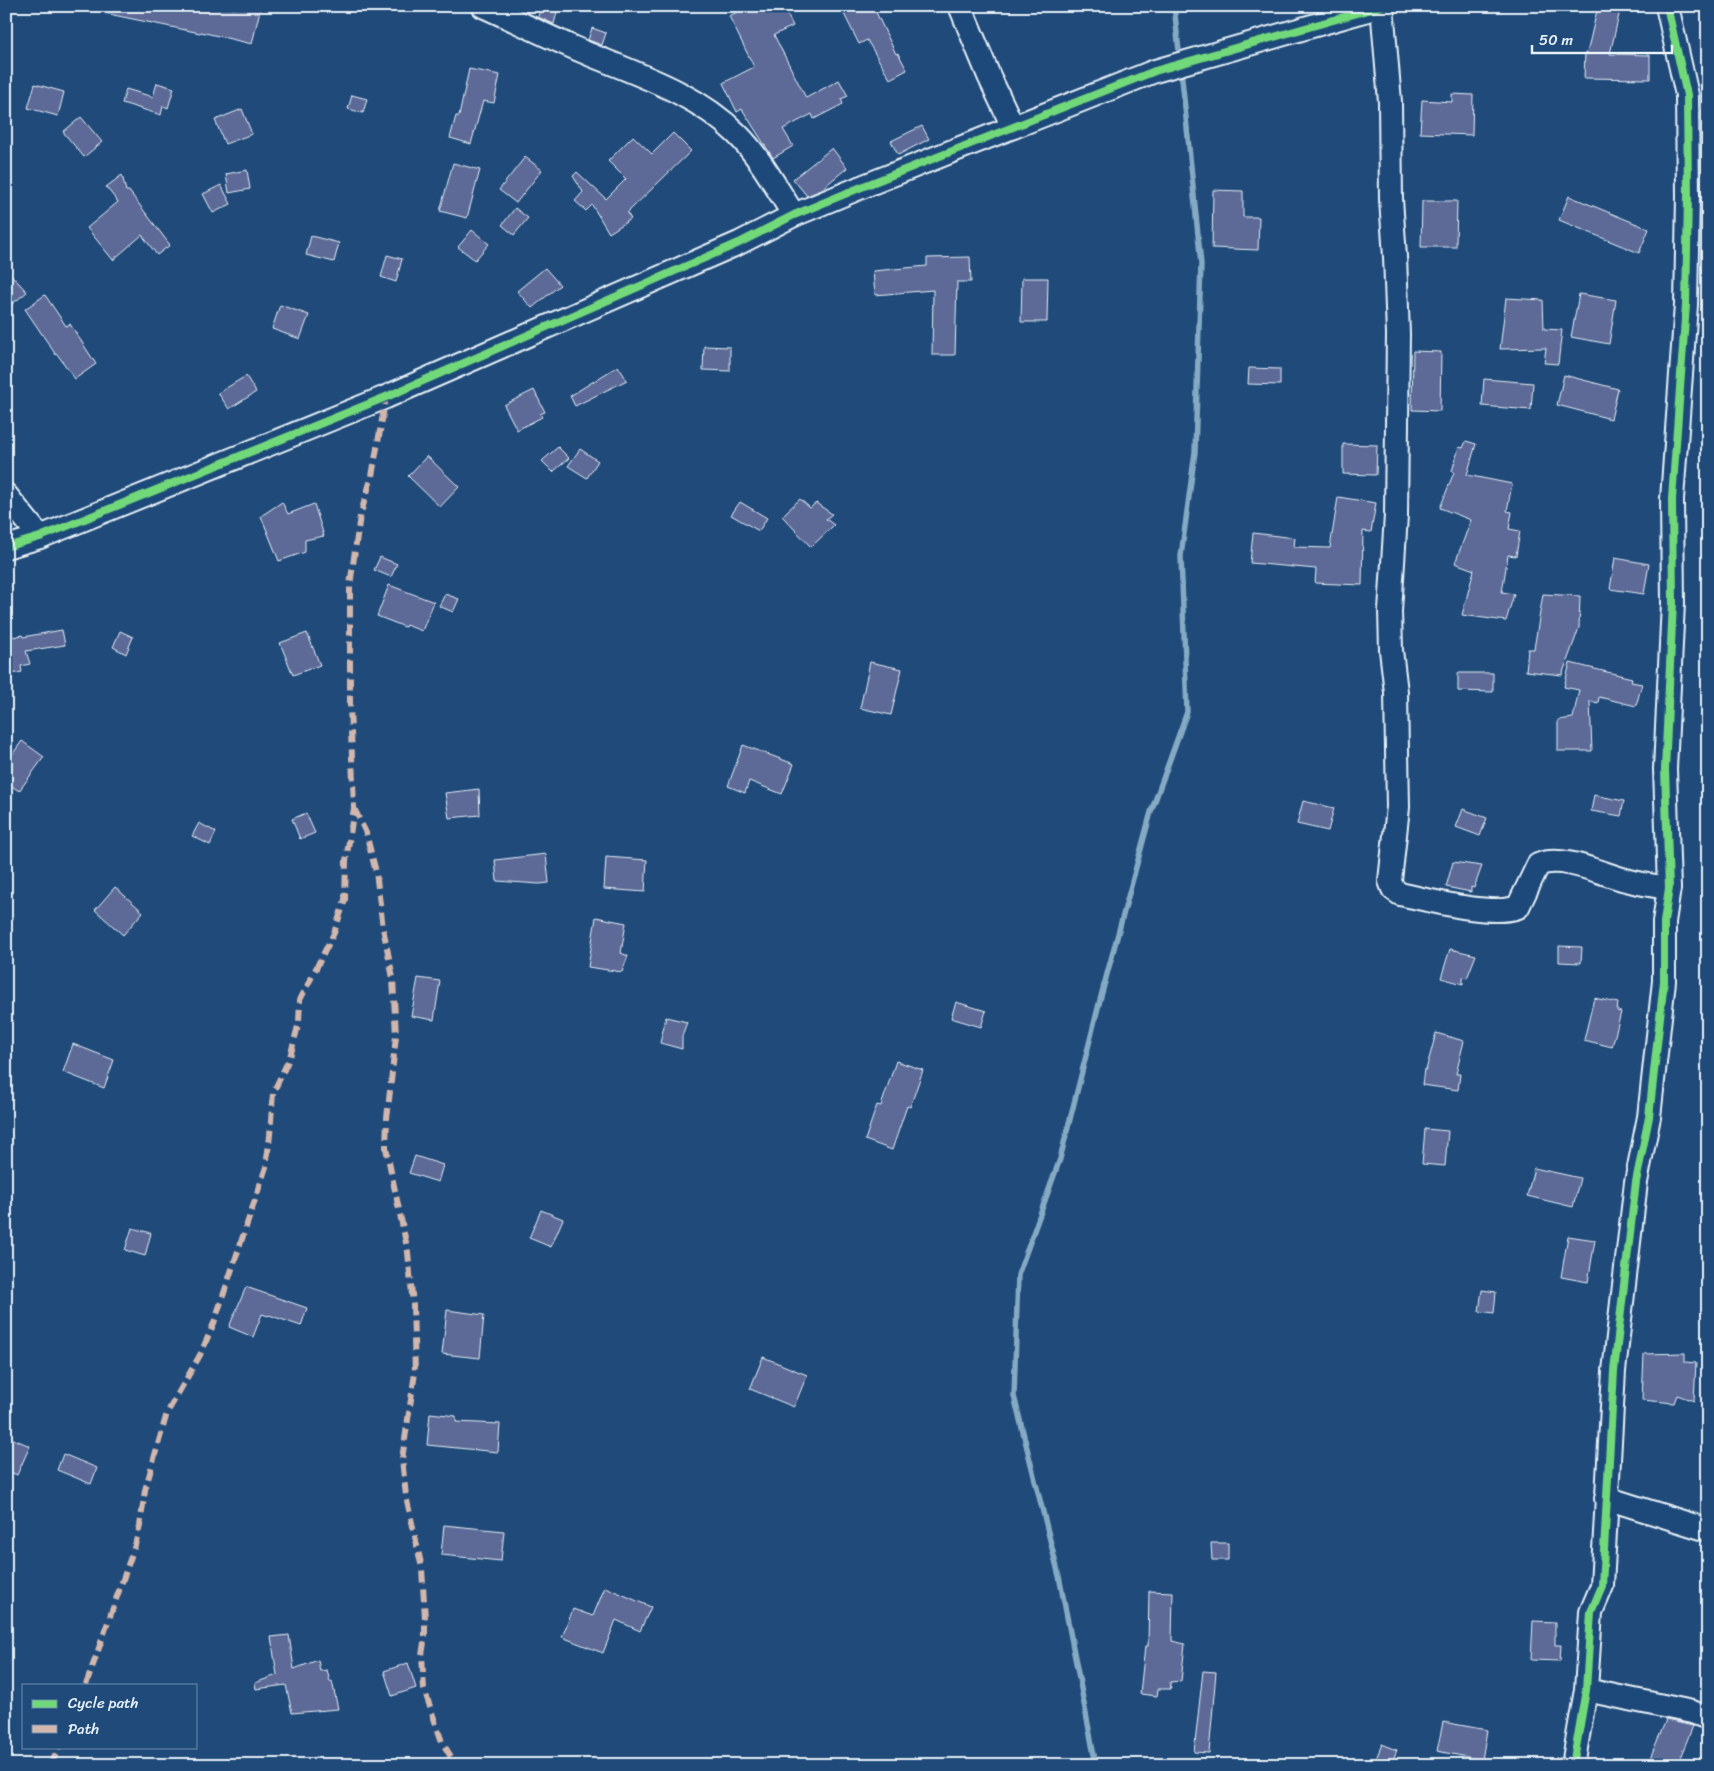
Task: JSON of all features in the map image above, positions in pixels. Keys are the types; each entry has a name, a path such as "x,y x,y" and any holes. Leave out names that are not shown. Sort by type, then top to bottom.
{"street":[{"path":"483,6 589,55 658,82 700,105 736,133 760,160 794,215"},
{"path":"960,6 989,76 1013,127"},
{"path":"6,547 40,536 395,394 714,255 794,215 1155,71 1382,6 1390,102 1391,199 1396,257 1398,334 1396,515 1390,611 1391,650 1396,692 1398,807 1390,882 1393,889 1400,894 1485,910 1509,910 1518,907 1538,865 1553,861 1583,867 1628,881 1669,888"},
{"path":"1573,1765 1586,1690 1591,1612 1602,1586 1614,1371 1636,1182 1649,1117 1664,981 1664,922 1669,888 1665,769 1673,603 1672,499 1686,305 1688,196 1687,95 1666,6"},
{"path":"6,495 40,536"},
{"path":"1606,1498 1708,1530"},
{"path":"1586,1690 1692,1712 1708,1718"}],"building":[{"path":"105,6 222,6 235,9 236,6 261,6 252,44 104,13"},
{"path":"541,6 558,8 554,24 538,17"},
{"path":"750,6 783,6 793,26 774,35 806,98 839,80 848,96 841,99 843,104 814,119 812,114 783,129 793,146 773,158 742,109 737,112 723,83 754,67 729,16"},
{"path":"840,6 873,6 896,54 898,53 907,70 890,79 867,40 859,44"},
{"path":"1598,6 1621,6 1610,54 1650,55 1650,79 1584,78 1585,53 1587,53"},
{"path":"592,28 606,33 602,45 588,40"},
{"path":"469,69 500,75 494,103 483,101 471,144 450,138 456,116 459,116"},
{"path":"157,83 174,88 168,108 163,106 161,115 122,103 126,89 153,97"},
{"path":"35,84 64,92 58,116 28,108"},
{"path":"1452,94 1473,95 1472,135 1420,133 1422,100 1452,102"},
{"path":"352,95 367,99 363,113 348,109"},
{"path":"242,109 252,134 225,144 215,120"},
{"path":"81,117 102,142 84,157 63,132"},
{"path":"922,126 929,139 898,155 891,141"},
{"path":"673,133 691,151 627,213 631,219 609,233 592,205 586,211 575,201 583,192 573,176 577,172 606,199 626,179 608,161 633,136 652,154"},
{"path":"832,148 847,168 819,191 807,196 793,179"},
{"path":"525,157 542,170 516,203 499,190"},
{"path":"453,163 480,170 467,218 440,211"},
{"path":"247,170 250,189 229,193 226,174"},
{"path":"122,175 126,191 129,191 170,245 157,255 142,235 113,260 87,228 118,202 106,187"},
{"path":"221,185 231,204 213,213 203,194"},
{"path":"1213,190 1243,191 1243,217 1259,217 1258,250 1212,248"},
{"path":"1569,196 1649,229 1639,253 1559,220"},
{"path":"1422,201 1457,201 1456,247 1421,247"},
{"path":"515,208 528,218 514,235 502,225"},
{"path":"472,230 489,244 475,260 458,247"},
{"path":"311,236 339,243 334,262 306,255"},
{"path":"387,255 402,259 396,282 381,277"},
{"path":"970,257 971,282 957,282 955,355 932,355 933,290 875,295 873,271 927,266 927,258"},
{"path":"545,268 560,285 532,308 517,291"},
{"path":"6,269 27,292 6,309"},
{"path":"1022,278 1048,278 1047,322 1021,322"},
{"path":"1579,294 1616,300 1609,344 1571,337"},
{"path":"45,295 66,326 70,324 96,364 75,379 56,355 25,309"},
{"path":"1506,298 1543,300 1544,329 1562,330 1558,364 1544,363 1546,348 1500,349"},
{"path":"280,305 309,315 300,339 272,329"},
{"path":"704,346 730,347 730,371 703,370"},
{"path":"1413,351 1441,352 1440,411 1412,410"},
{"path":"618,366 627,380 575,406 570,396"},
{"path":"1249,368 1280,369 1280,385 1248,384"},
{"path":"1564,375 1618,389 1611,419 1557,405"},
{"path":"246,376 256,392 229,409 218,393"},
{"path":"1484,379 1533,383 1531,410 1482,406"},
{"path":"534,390 545,412 540,414 542,417 517,430 504,405"},
{"path":"1466,441 1476,444 1467,475 1512,484 1507,511 1512,512 1509,529 1520,531 1516,556 1508,555 1502,592 1514,594 1506,621 1462,615 1474,570 1455,563 1471,520 1440,508 1454,472 1452,471 1459,447 1463,448"},
{"path":"1343,444 1377,445 1376,475 1343,474"},
{"path":"558,447 569,458 553,472 542,461"},
{"path":"580,449 598,461 587,478 568,466"},
{"path":"427,456 459,487 440,507 408,476"},
{"path":"1338,497 1376,503 1371,532 1363,531 1362,585 1315,583 1316,569 1250,563 1253,533 1295,538 1294,547 1330,548"},
{"path":"800,499 810,508 816,503 832,514 826,519 834,525 811,547 782,516"},
{"path":"282,502 288,514 314,504 324,536 305,540 305,552 279,561 261,516"},
{"path":"740,502 767,518 759,531 731,515"},
{"path":"380,557 397,564 391,577 374,570"},
{"path":"1615,558 1649,564 1644,594 1610,589"},
{"path":"389,585 434,602 422,631 406,625 405,627 377,616"},
{"path":"445,594 459,599 453,612 439,606"},
{"path":"1543,594 1580,596 1579,628 1562,675 1526,671 1528,649 1534,649"},
{"path":"62,630 65,645 26,651 30,664 21,666 22,672 6,675 6,631 12,631 13,637 22,635 23,637"},
{"path":"120,631 133,637 126,654 113,647"},
{"path":"307,633 320,665 293,675 280,643"},
{"path":"870,662 902,669 891,715 860,708"},
{"path":"1570,663 1632,678 1631,682 1642,684 1636,706 1599,697 1598,703 1590,701 1592,751 1558,751 1558,720 1573,718 1579,690 1564,687"},
{"path":"1458,673 1493,673 1493,692 1458,691"},
{"path":"22,741 44,757 19,791 6,782 6,763"},
{"path":"743,745 794,764 782,794 749,781 745,793 728,786"},
{"path":"479,789 480,815 449,818 445,793"},
{"path":"1594,795 1624,801 1621,816 1591,811"},
{"path":"1303,801 1334,808 1328,831 1297,824"},
{"path":"1463,809 1487,818 1480,836 1456,827"},
{"path":"306,813 315,833 300,839 292,819"},
{"path":"199,823 216,832 210,845 192,836"},
{"path":"546,854 549,883 497,881 495,860"},
{"path":"606,857 647,860 645,892 604,889"},
{"path":"1453,862 1482,866 1474,888 1471,887 1471,892 1446,887"},
{"path":"115,887 143,912 123,935 95,910"},
{"path":"596,917 626,923 621,953 628,956 622,972 588,967"},
{"path":"1559,946 1582,947 1581,963 1559,962"},
{"path":"1450,949 1476,955 1467,978 1463,977 1463,984 1441,978"},
{"path":"418,978 440,981 434,1020 411,1016"},
{"path":"1594,998 1618,1003 1617,1011 1621,1012 1612,1047 1584,1040"},
{"path":"956,1002 986,1011 981,1027 951,1018"},
{"path":"666,1017 687,1022 682,1036 682,1049 660,1043"},
{"path":"1436,1033 1464,1041 1456,1074 1460,1074 1458,1090 1422,1085 1424,1069 1426,1070"},
{"path":"73,1044 114,1060 104,1088 63,1072"},
{"path":"896,1061 923,1070 910,1107 907,1106 892,1150 865,1140 877,1105 881,1106"},
{"path":"1425,1129 1448,1131 1445,1166 1422,1164"},
{"path":"415,1156 443,1165 438,1182 409,1173"},
{"path":"1534,1168 1580,1178 1573,1207 1527,1196"},
{"path":"541,1210 563,1219 551,1247 529,1238"},
{"path":"132,1228 151,1233 145,1256 125,1250"},
{"path":"1568,1236 1595,1240 1588,1282 1561,1277"},
{"path":"246,1287 307,1308 301,1326 262,1314 253,1337 229,1327"},
{"path":"1482,1290 1496,1292 1494,1313 1479,1311"},
{"path":"447,1310 484,1315 480,1358 442,1354"},
{"path":"1685,1353 1685,1362 1696,1363 1694,1401 1677,1395 1674,1403 1642,1400 1644,1354"},
{"path":"763,1357 807,1375 794,1407 750,1389"},
{"path":"430,1413 456,1416 456,1422 500,1424 498,1452 427,1445"},
{"path":"6,1436 30,1446 17,1475 6,1470"},
{"path":"63,1454 97,1468 91,1484 57,1470"},
{"path":"444,1525 504,1531 501,1561 441,1555"},
{"path":"1211,1543 1228,1543 1228,1560 1212,1560"},
{"path":"605,1587 651,1607 640,1631 616,1620 603,1653 562,1637 573,1609 593,1616"},
{"path":"1149,1591 1173,1592 1172,1641 1185,1644 1181,1681 1170,1682 1171,1689 1158,1689 1157,1696 1140,1694 1145,1646 1148,1646"},
{"path":"1533,1621 1555,1622 1555,1645 1561,1645 1560,1661 1531,1660"},
{"path":"289,1635 294,1669 318,1660 320,1671 327,1670 330,1682 332,1681 338,1709 292,1713 286,1685 256,1689 255,1683 277,1675 271,1637"},
{"path":"408,1663 416,1688 392,1696 384,1671"},
{"path":"1203,1671 1216,1672 1209,1753 1194,1752"},
{"path":"1666,1720 1693,1726 1677,1765 1647,1765"},
{"path":"1443,1722 1487,1730 1482,1760 1437,1751"},
{"path":"1382,1744 1397,1750 1391,1765 1375,1761"}],"waterway":[{"path":"1174,6 1180,60"},
{"path":"1096,1765 1059,1576 1014,1396 1018,1275 1060,1159 1100,1000 1151,812 1187,712 1181,556 1195,452 1201,264 1181,69"}],"marked path":[{"path":"86,1684 135,1545 140,1526 145,1490 167,1413 200,1355 214,1323 266,1167 273,1093 290,1057 299,1022 300,1000 334,933 345,900 346,861 354,808 350,706 350,585 360,516 372,476 386,397"},
{"path":"354,808 366,833 376,872 383,928 393,978 396,1036 387,1118 386,1148 408,1252 413,1305 415,1373 402,1459 406,1496 422,1568 425,1619 422,1655 424,1689 442,1742 456,1765"},
{"path":"50,1765 59,1748"}],"cycle path":[{"path":"6,547 40,537 386,397 739,243 794,215 1155,71 1382,6"},
{"path":"1573,1765 1586,1690 1591,1612 1602,1586 1614,1371 1636,1182 1649,1117 1664,981 1664,922 1669,888 1665,769 1673,603 1672,499 1686,305 1688,196 1687,95 1667,6"}]}
